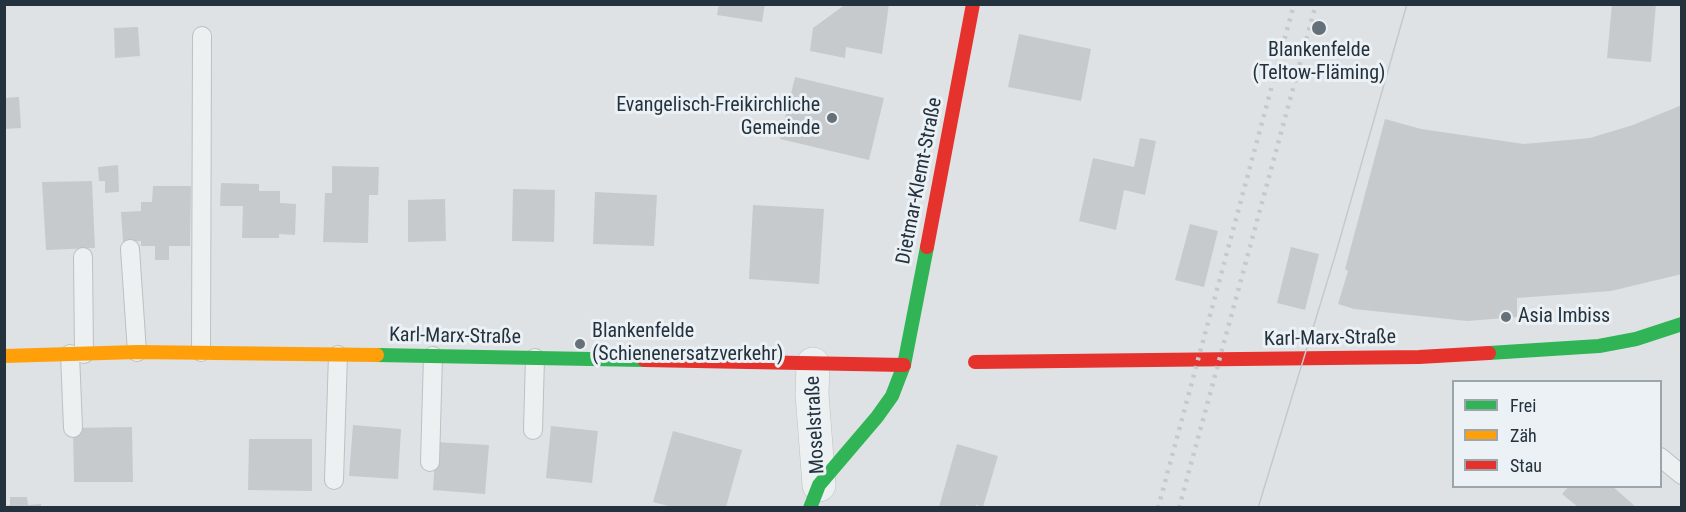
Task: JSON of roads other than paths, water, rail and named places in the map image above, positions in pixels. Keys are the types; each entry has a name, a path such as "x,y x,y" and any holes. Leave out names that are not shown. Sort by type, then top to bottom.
{"street":[{"name":"Dietmar-Klemt-Straße","path":"904,365 974,4"},
{"name":"Karl-Marx-Straße","path":"975,362 1419,357 1599,346 1636,339 1682,324"},
{"name":"Karl-Marx-Straße","path":"4,356 201,352 904,365"},
{"name":"Moselstraße","path":"813,364 815,496"},
{"name":"Moselstraße","path":"815,496 892,396 904,365"}],"lane":[{"path":"201,352 202,36"},
{"path":"130,249 137,352"},
{"path":"73,428 83,257"},
{"path":"334,480 338,355"},
{"path":"430,462 433,356"},
{"path":"533,430 535,358"},
{"path":"1662,459 1682,475"}],"tram line":[{"path":"1258,508 1335,256 1407,4"}],"railway":[{"path":"1158,508 1294,4"},
{"path":"1179,508 1316,4"}],"place":[{"name":"Blankenfelde (Teltow-Fläming)","path":"1319,28"},
{"name":"Evangelisch-Freikirchliche Gemeinde","path":"832,118"},
{"name":"Asia Imbiss","path":"1506,317"},
{"name":"Blankenfelde (Schienenersatzverkehr)","path":"580,344"}]}
